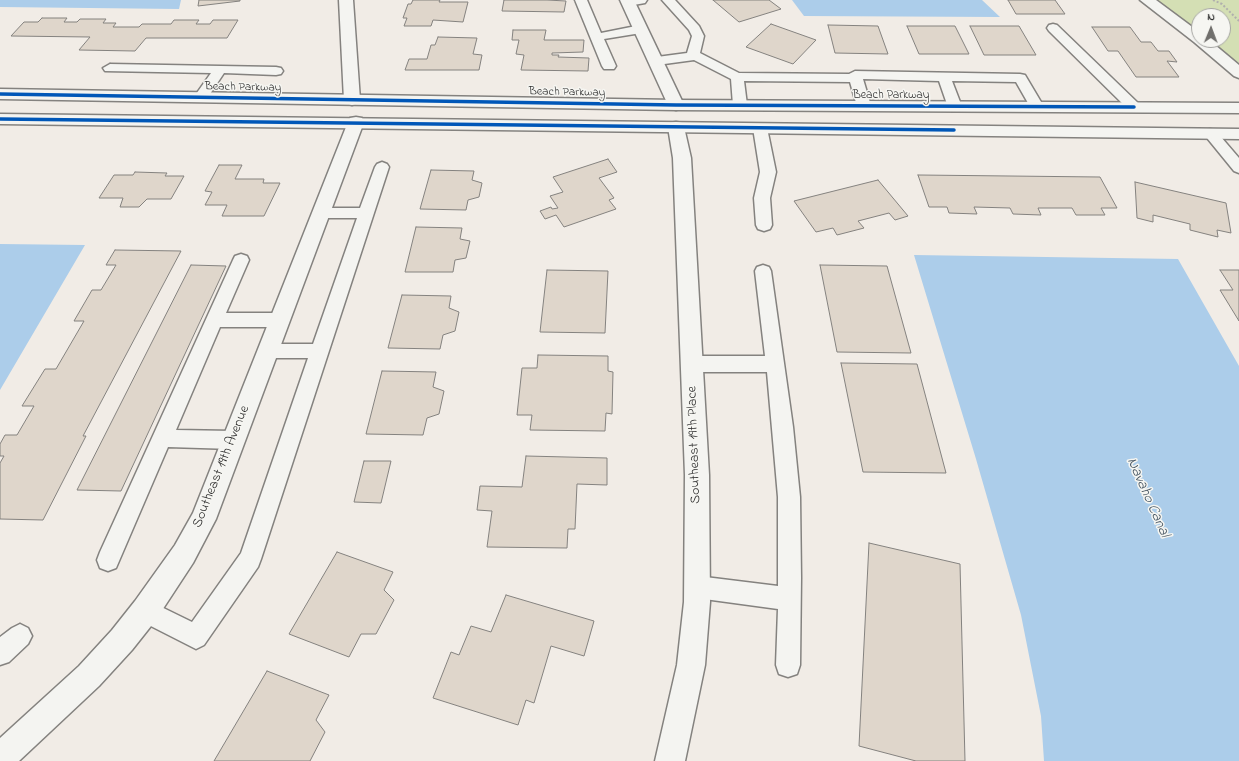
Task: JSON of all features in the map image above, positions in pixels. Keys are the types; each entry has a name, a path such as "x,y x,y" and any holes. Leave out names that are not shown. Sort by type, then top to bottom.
{"street":[{"name":"Southeast 19th Avenue","path":"0,758 89,676 122,640 145,611 184,554 203,520 321,213 354,111 346,0"},
{"path":"1147,0 1191,33"},
{"name":"Southeast 19th Place","path":"632,1 642,29 657,61 676,116 682,158 697,475 697,587 691,666 670,761"},
{"path":"1209,48 1239,73"},
{"name":"Beach Parkway","path":"0,94 201,97 354,111 676,116 740,105 1239,108"},
{"name":"Beach Parkway","path":"0,119 354,111 676,116 760,128 1239,134"}],"lane":[{"path":"581,0 609,66"},
{"path":"668,0 695,29 698,36 693,56"},
{"path":"1053,28 1134,107"},
{"path":"596,37 642,29"},
{"path":"657,61 693,56 703,58 737,77 856,78"},
{"path":"110,68 276,71"},
{"path":"201,97 220,69"},
{"path":"864,106 855,75 1020,78 1037,107"},
{"path":"737,77 740,105"},
{"path":"944,77 955,106"},
{"path":"760,128 768,172 762,198 764,225"},
{"path":"1210,133 1239,168"},
{"path":"145,611 196,637 250,559 382,167"},
{"path":"321,213 367,213"},
{"path":"108,560 241,260"},
{"path":"763,271 783,427 789,496 788,665"},
{"path":"215,320 280,320"},
{"path":"268,351 321,351"},
{"path":"692,364 775,364"},
{"path":"162,438 233,440"},
{"path":"697,587 789,599"},
{"path":"0,653 20,636"}],"path":[{"path":"1212,0 1222,4 1239,21"}],"green space":[{"path":"1151,0 1239,0 1239,63 1218,48 1231,48 1231,8 1191,8 1191,28"}],"water":[{"path":"0,0 181,0 179,9 0,7"},
{"path":"792,0 982,0 1000,17 804,16"},
{"path":"0,244 85,245 0,390"},
{"name":"Navaho Canal","path":"914,255 1178,259 1239,366 1239,761 1044,761 1041,716 1021,615 976,459"}],"building":[{"path":"199,0 240,0 240,1 198,6"},
{"path":"413,0 468,2 463,22 433,20 431,26 404,26 407,18 403,18 408,4 411,4"},
{"path":"504,0 566,1 564,12 502,11"},
{"path":"713,0 769,0 781,9 739,22"},
{"path":"1008,0 1055,0 1065,14 1016,14"},
{"path":"42,18 67,18 64,22 77,22 80,19 106,19 103,23 116,23 113,27 139,27 142,24 171,24 174,20 199,20 196,24 210,24 213,20 238,20 227,38 146,38 135,51 79,50 90,37 11,36 24,22 38,22"},
{"path":"771,24 816,40 793,64 746,47"},
{"path":"828,25 878,26 888,54 835,53"},
{"path":"907,26 955,26 969,54 919,54"},
{"path":"970,26 1019,26 1036,55 984,55"},
{"path":"1092,27 1130,27 1141,42 1151,42 1158,51 1169,51 1177,62 1167,61 1179,77 1136,77 1118,51 1108,51"},
{"path":"513,30 546,30 544,40 584,40 583,52 552,53 552,55 559,55 558,57 589,58 588,71 521,70 524,55 516,54 519,40 512,40"},
{"path":"438,37 477,38 473,54 482,55 479,70 405,70 409,59 427,59 431,45 435,45"},
{"path":"608,159 617,172 599,178 614,198 609,200 616,209 564,227 556,215 545,219 540,211 551,207 552,209 558,208 550,196 563,192 553,177"},
{"path":"219,165 242,165 235,179 264,179 263,183 280,183 264,216 222,216 227,205 205,205 212,192 205,191"},
{"path":"431,170 474,171 472,180 482,183 479,197 468,200 466,210 420,209"},
{"path":"135,172 167,173 165,176 184,176 171,199 147,199 139,207 120,207 123,198 99,198 114,175 133,175"},
{"path":"918,175 1100,177 1117,208 1101,208 1105,215 1076,215 1072,208 1038,208 1041,215 1013,214 1010,208 974,207 977,214 949,213 947,207 929,207"},
{"path":"878,180 908,216 895,220 889,213 858,221 864,228 837,235 833,228 816,232 794,201"},
{"path":"1135,182 1226,203 1231,233 1217,230 1218,237 1190,230 1190,224 1153,215 1153,222 1137,218"},
{"path":"416,227 462,228 460,239 470,241 466,258 455,260 453,272 405,272"},
{"path":"115,250 181,251 83,436 86,436 43,520 0,519 0,463 4,456 0,456 0,444 5,435 17,435 34,406 22,406 45,369 56,369 84,321 74,321 92,290 101,290 116,265 106,265"},
{"path":"191,265 226,266 121,491 77,490"},
{"path":"820,265 887,266 911,353 837,352"},
{"path":"547,270 608,271 605,333 540,332"},
{"path":"1220,270 1239,270 1239,321 1220,290 1233,290"},
{"path":"402,295 451,296 449,308 459,312 455,331 443,335 440,349 388,348"},
{"path":"538,355 608,356 608,371 613,372 612,414 606,413 605,431 530,430 532,415 517,415 522,368 537,368"},
{"path":"841,363 917,364 946,473 863,472"},
{"path":"382,371 436,372 433,387 444,391 439,414 427,418 423,435 366,434"},
{"path":"526,456 607,458 607,485 577,484 575,529 568,529 567,548 487,547 492,511 477,510 480,486 522,487"},
{"path":"364,461 391,461 381,503 354,502"},
{"path":"869,543 960,564 965,761 916,761 859,746"},
{"path":"337,552 393,572 384,590 394,600 376,634 361,634 349,657 289,634"},
{"path":"506,595 594,621 584,656 551,646 534,703 526,700 518,725 433,698 451,652 459,655 471,626 491,632"},
{"path":"267,671 329,695 316,720 325,732 310,761 214,761"}],"cycle path":[{"path":"0,94 676,105 1134,107"},
{"path":"0,119 954,130"}]}
